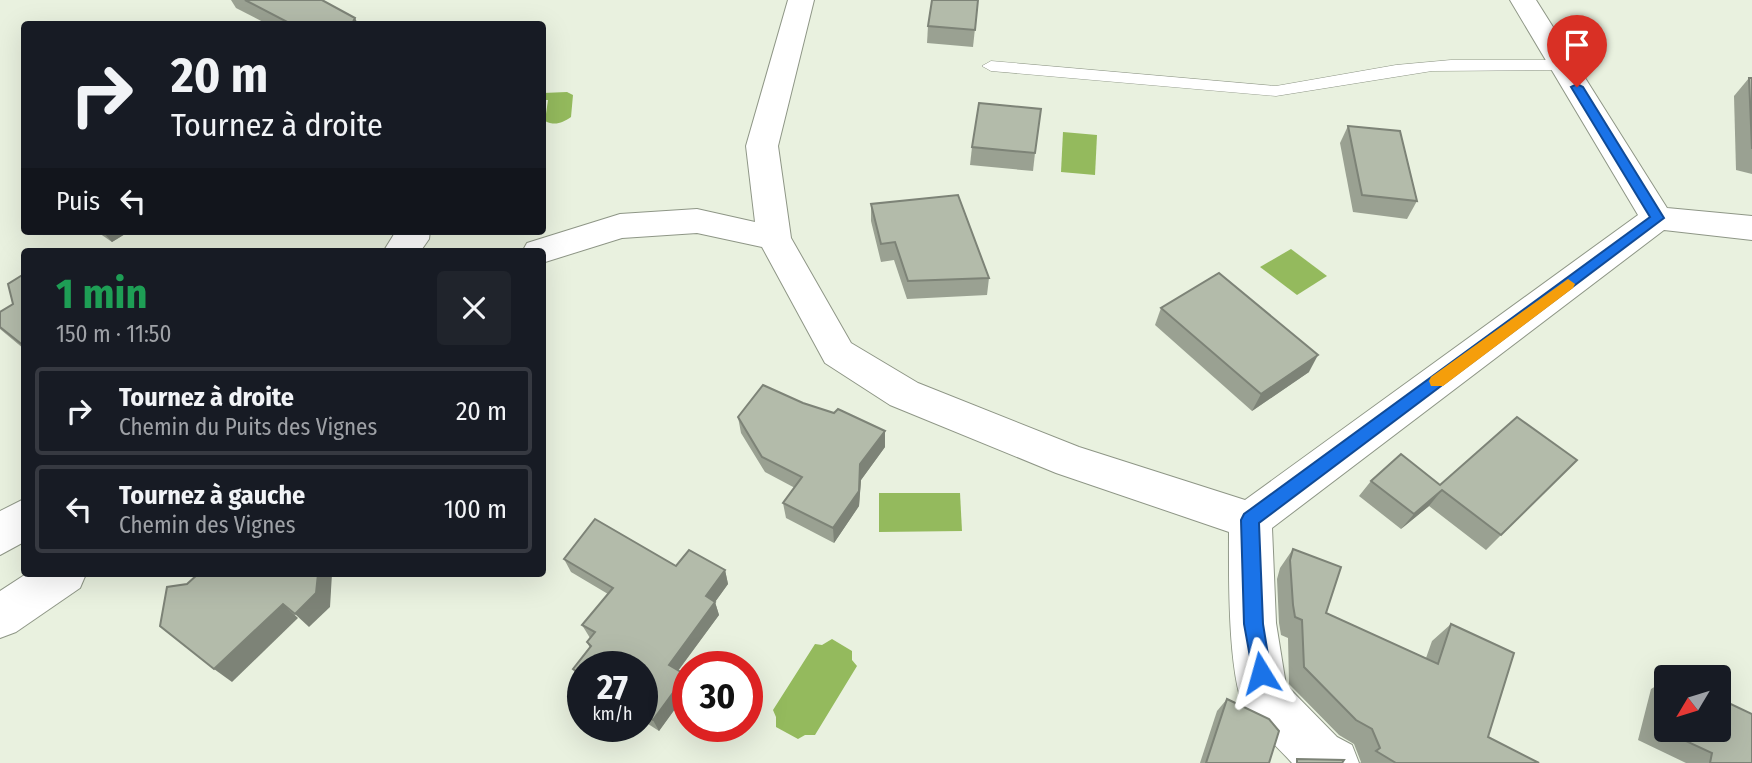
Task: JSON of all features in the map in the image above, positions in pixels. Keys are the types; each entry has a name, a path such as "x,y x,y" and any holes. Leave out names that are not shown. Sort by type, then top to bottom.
{"street":[{"path":"801,0 762,146 774,238 838,353 904,394 1070,461 1250,520"},
{"path":"1523,0 1657,218"},
{"path":"1250,520 1657,218 1752,228"},
{"path":"546,249 620,226 646,224 697,222 774,238"},
{"path":"0,536 21,520"},
{"path":"1250,520 1253,624 1264,697 1319,755 1334,763"},
{"path":"0,617 60,577"}],"lane":[{"path":"991,66 1276,91 1319,86 1412,68 1473,63 1564,65"}],"shaded area":[{"path":"567,92 573,95 571,117 558,123 546,121 546,93"},
{"path":"1063,132 1097,135 1095,175 1061,172"},
{"path":"1291,249 1327,276 1297,295 1260,267"},
{"path":"879,493 960,493 962,531 879,532"},
{"path":"832,639 852,651 852,660 857,666 815,735 805,735 798,739 776,727 773,710 815,644 822,645"}],"building":[{"path":"245,0 322,0 355,18 354,21 285,21"},
{"path":"932,0 978,0 975,30 928,26"},
{"path":"1749,78 1752,78 1752,149"},
{"path":"979,103 1041,109 1035,153 972,147"},
{"path":"1348,126 1400,131 1417,201 1362,195"},
{"path":"958,195 989,278 908,281 895,242 881,244 871,204"},
{"path":"1219,273 1318,355 1261,394 1161,308"},
{"path":"21,276 21,344 0,327 0,312 13,304 8,284"},
{"path":"763,385 834,413 838,409 885,431 860,464 859,491 833,528 783,503 802,477 762,457 738,417"},
{"path":"1517,417 1577,460 1501,535 1442,490 1414,514 1371,481 1401,454 1440,485"},
{"path":"595,519 676,566 689,550 725,570 706,596 715,602 679,651 672,651 669,665 672,667 672,694 658,713 658,651 587,651 591,646 587,642 595,632 582,625 613,588 564,559"},
{"path":"1293,549 1341,567 1326,613 1438,664 1451,624 1514,653 1488,737 1539,763 1396,763 1376,751 1380,748 1372,729 1356,720 1304,667 1302,620 1295,617 1293,605 1290,560"},
{"path":"195,577 318,577 316,593 295,614 283,604 214,669 160,626 167,587 187,584"},
{"path":"1227,699 1269,719 1279,731 1269,763 1206,763"},
{"path":"1731,704 1752,714 1752,763 1710,763 1712,753 1688,742 1731,742"},
{"path":"1297,759 1344,760 1342,763 1297,763"}],"slow traffic":[{"path":"1437,381 1568,284"}],"route":[{"path":"1261,673 1253,624 1250,520 1657,218 1577,87"}]}
